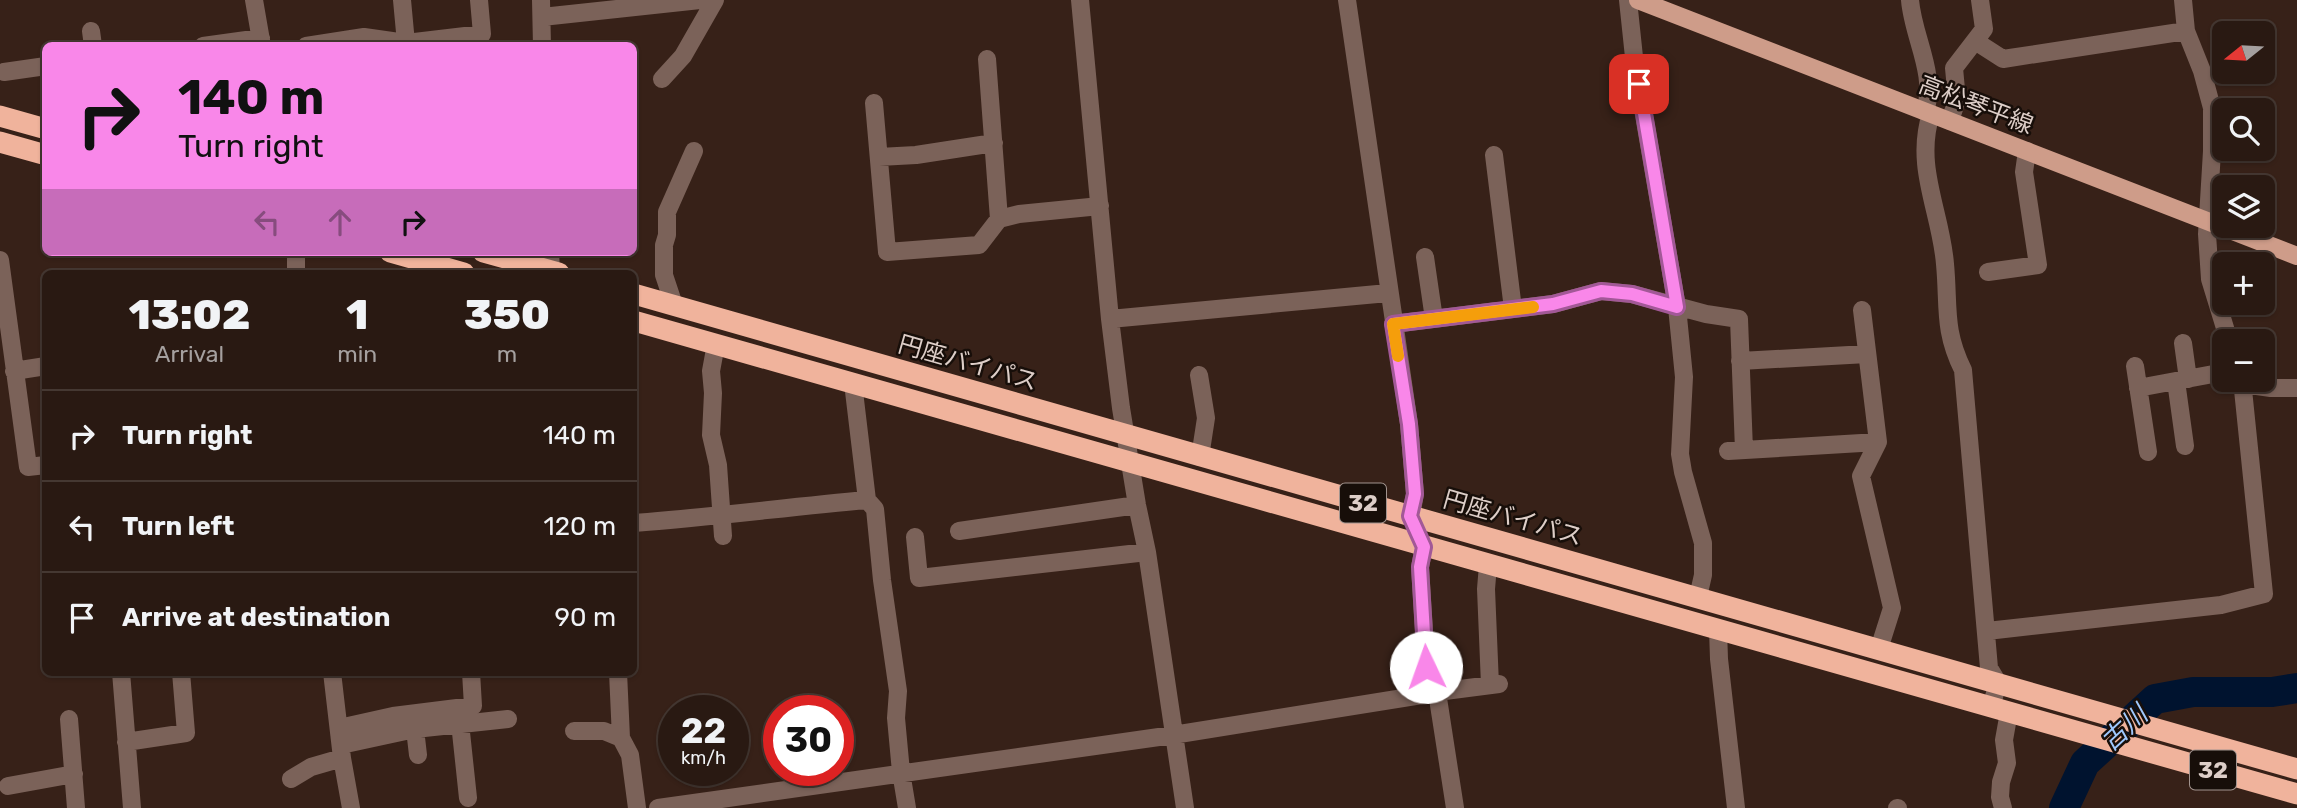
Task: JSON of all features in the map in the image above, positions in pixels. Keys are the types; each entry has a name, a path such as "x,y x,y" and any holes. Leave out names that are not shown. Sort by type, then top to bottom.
{"highway":[{"path":"0,116 42,128"},
{"path":"0,142 42,154"},
{"path":"404,256 453,270"},
{"path":"505,256 554,265"},
{"name":"円座バイパス","path":"637,295 2297,769"},
{"name":"円座バイパス","path":"637,322 2297,794"},
{"path":"1410,516 1424,547"},
{"path":"1698,597 1718,629"}],"main road":[{"name":"高松琴平線","path":"1638,0 2297,256"}],"street":[{"path":"254,0 261,42"},
{"path":"402,0 406,42"},
{"path":"414,42 482,34 479,0"},
{"path":"542,42 541,9 700,0"},
{"path":"662,79 683,56 715,0"},
{"path":"1080,0 1110,318 1185,808"},
{"path":"1347,0 1409,424 1415,494 1410,516"},
{"path":"1628,0 1634,57 1677,307 1684,377 1680,454 1682,472 1703,543 1703,575 1698,597"},
{"path":"1910,0 1930,96 1924,155 1945,262 1947,321 1956,355 1964,370 1989,668 1998,683 2007,763 2001,782 2000,797 2003,808"},
{"path":"1950,121 1957,100 1954,68 1984,29 1980,0"},
{"path":"2183,0 2186,31 2203,71 2211,108 2207,234 2210,279 2225,329"},
{"path":"1975,41 2003,59 2186,31"},
{"path":"332,42 364,37 399,42"},
{"path":"987,60 999,219"},
{"path":"4,72 42,67"},
{"path":"874,103 887,252 979,245 999,219 1020,214 1100,206"},
{"path":"879,157 916,155 993,143"},
{"path":"674,305 664,275 667,212 694,151"},
{"path":"1988,272 2038,265 2024,172 2027,151"},
{"path":"1494,155 1513,309"},
{"path":"1426,257 1434,319"},
{"path":"0,260 28,467 42,465"},
{"path":"1393,324 1553,304 1601,291 1632,294 1706,314 1739,319 1736,451 1878,442"},
{"path":"1110,318 1388,293"},
{"path":"1862,310 1878,442 1861,475 1892,607 1879,649"},
{"path":"2183,343 2185,446"},
{"path":"716,344 711,371 713,393 710,435 718,465 723,536"},
{"path":"1740,361 1867,354"},
{"path":"2135,366 2148,452"},
{"path":"14,371 42,367"},
{"path":"2138,388 2212,374"},
{"path":"1199,375 1206,418 1200,457"},
{"path":"853,383 867,500 875,509 898,691 896,718 907,808"},
{"path":"2275,388 2297,388"},
{"path":"1987,631 2221,605 2264,594 2243,392"},
{"path":"637,523 867,500"},
{"path":"959,531 1137,505"},
{"path":"915,537 919,578 1147,552"},
{"path":"1424,547 1420,567 1432,693 1455,808"},
{"path":"658,808 1173,735 1495,685 1486,589 1488,565"},
{"path":"1718,629 1736,808"},
{"path":"121,676 132,808"},
{"path":"126,742 186,733 181,676"},
{"path":"332,676 351,808"},
{"path":"291,779 341,744 393,716 473,706 471,676"},
{"path":"618,676 621,738 630,755 637,808"},
{"path":"69,719 76,808"},
{"path":"341,744 415,729 509,719"},
{"path":"460,723 468,797"},
{"path":"415,729 418,755"},
{"path":"574,731 604,731 621,738"},
{"path":"8,786 74,774"}],"waterway":[{"name":"古川","path":"2064,808 2085,763 2155,699 2193,692 2272,692 2297,688"}],"slow traffic":[{"path":"1398,356 1393,324 1533,307"}],"route":[{"path":"1426,667 1420,567 1424,547 1410,516 1415,494 1409,424 1393,324 1553,304 1601,291 1656,299 1677,307 1639,84"}]}
